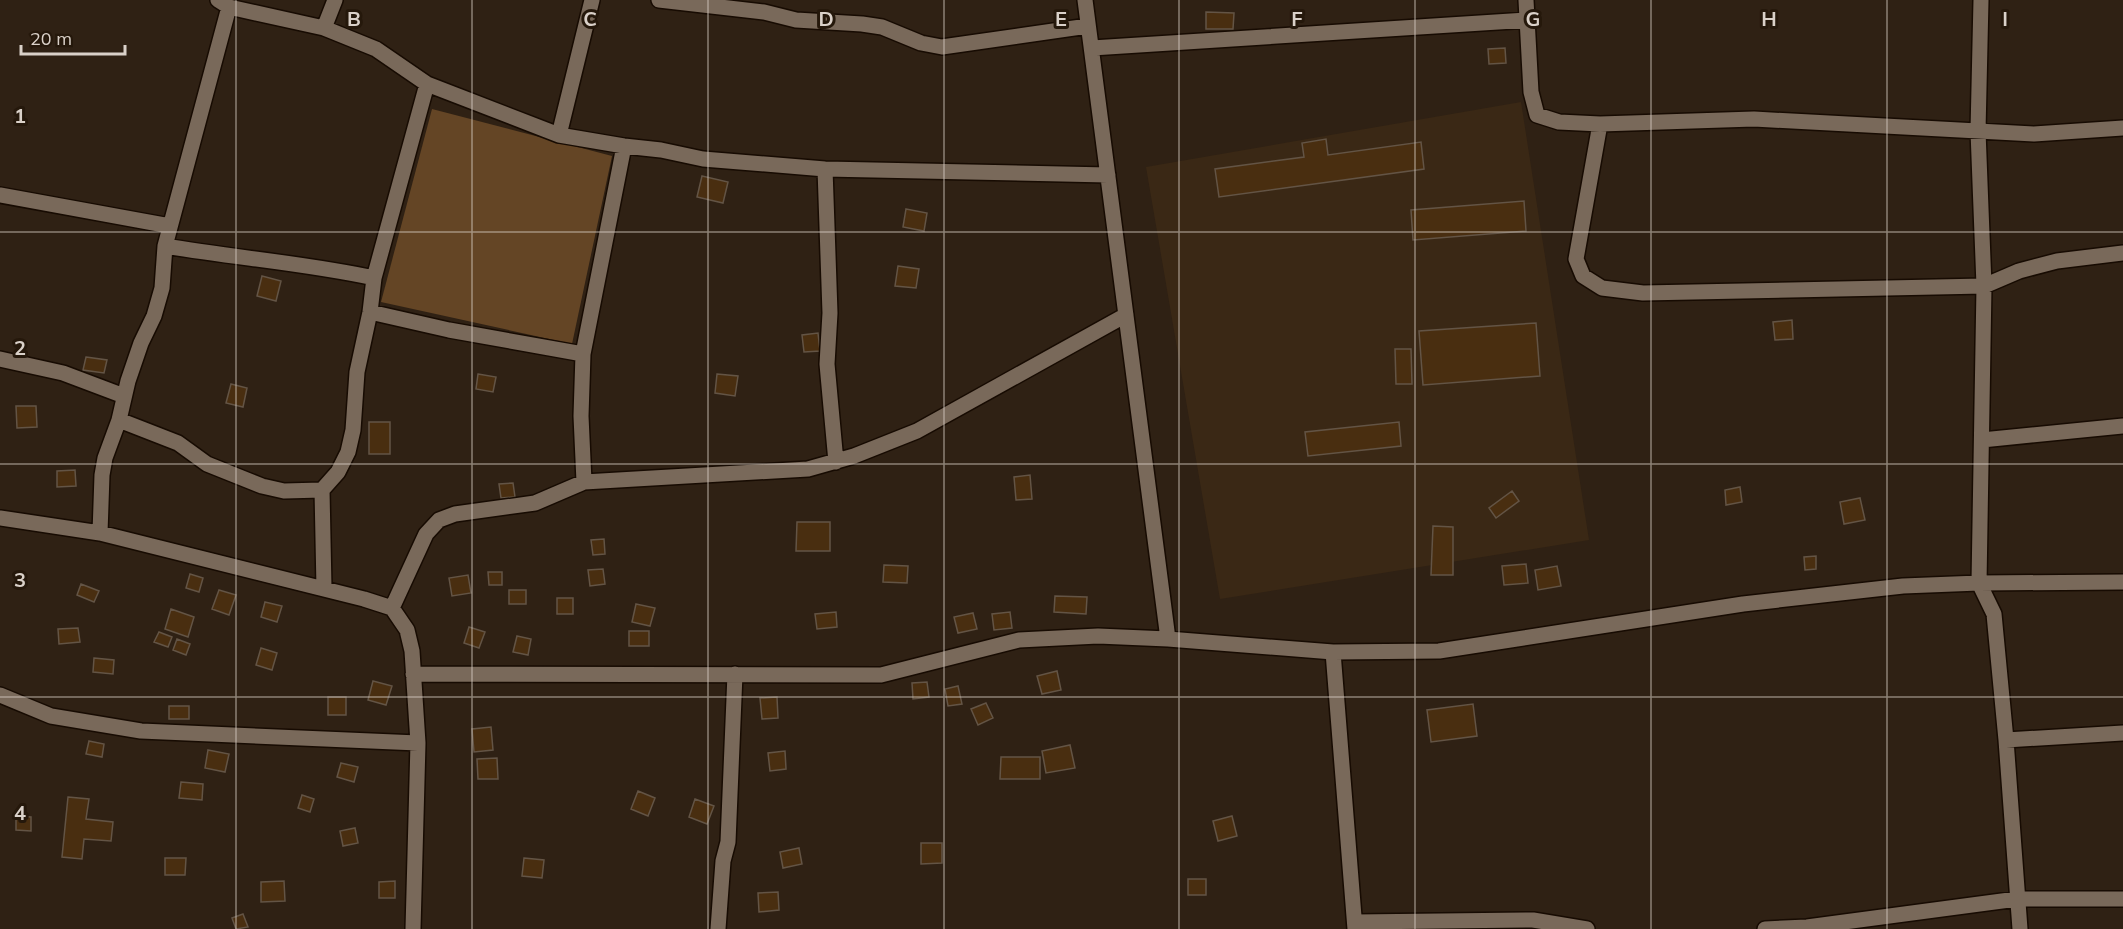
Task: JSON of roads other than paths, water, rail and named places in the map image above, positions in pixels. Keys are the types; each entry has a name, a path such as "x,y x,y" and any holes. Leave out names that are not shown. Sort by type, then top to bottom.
{"street":[{"path":"324,28 335,0"},
{"path":"559,135 592,0"},
{"path":"659,0 764,12 796,20 882,27 921,43 942,47 1088,26"},
{"path":"1085,0 1168,639"},
{"path":"1526,0 1531,92 1537,115 1558,122 1600,124 1754,119 2034,134 2123,128"},
{"path":"1981,0 1978,131 1984,286 1979,583 1994,614 2020,929"},
{"path":"100,533 102,475 105,458 119,420 131,371 154,316 162,288 165,246 223,4 324,28 376,49 427,84 559,135 661,150 703,159 825,169 1108,175"},
{"path":"1092,48 1528,20"},
{"path":"324,588 322,490 338,472 348,452 353,430 357,372 370,312 374,278 427,84"},
{"path":"1600,124 1576,259 1583,276 1602,288 1643,293 1984,286 2019,271 2057,261 2123,253"},
{"path":"584,482 581,416 583,354 624,146"},
{"path":"825,169 830,313 827,364 836,462"},
{"path":"0,195 170,226"},
{"path":"165,246 327,268 374,278"},
{"path":"370,312 449,330 583,354"},
{"path":"392,608 426,534 439,520 455,514 535,503 584,482 808,469 836,462 917,431 1126,315"},
{"path":"0,359 36,365 63,373 124,396"},
{"path":"119,420 178,443 207,464 262,486 284,491 322,490"},
{"path":"1982,441 2123,426"},
{"path":"0,518 100,533 324,588 392,608 407,630 412,651 418,743 413,929"},
{"path":"413,674 881,675 1019,640 1098,636 1333,652 1439,651 1743,604 1903,586 2123,582"},
{"path":"1333,652 1355,925 1533,920 1587,929"},
{"path":"718,929 723,861 728,842 735,674"},
{"path":"0,695 51,716 141,731 418,743"},
{"path":"2006,740 2123,733"},
{"path":"1765,929 1807,927 2017,899 2123,899"}]}
